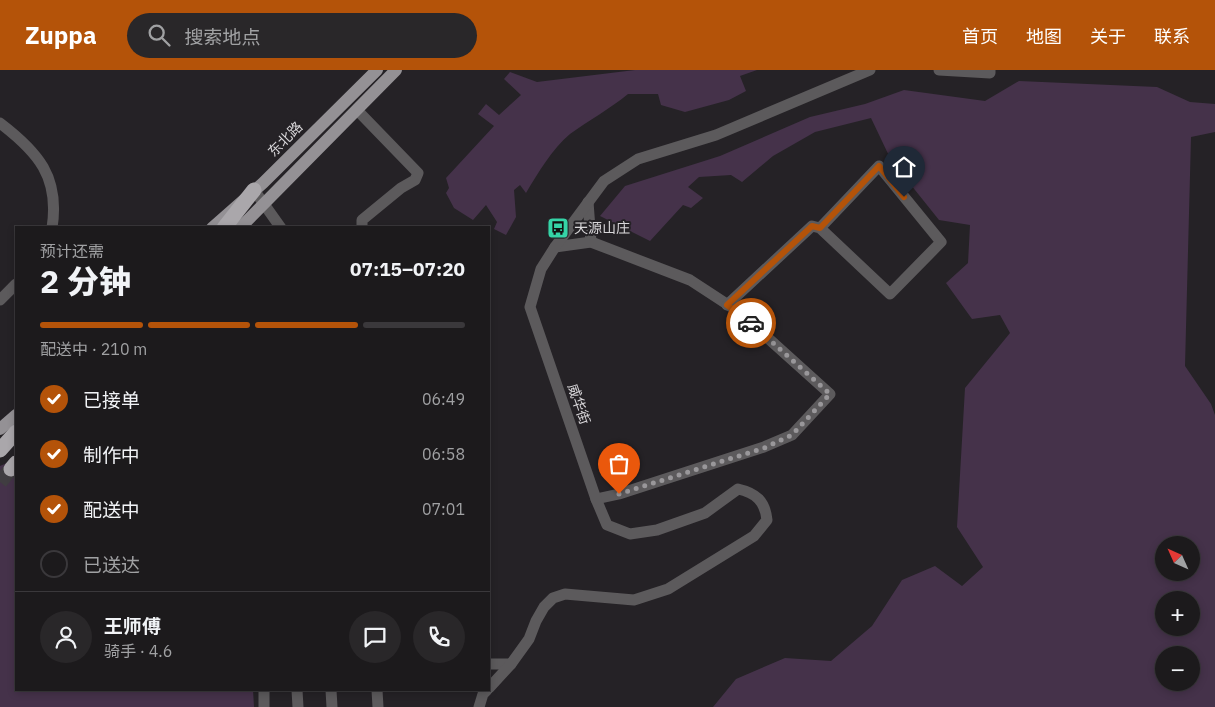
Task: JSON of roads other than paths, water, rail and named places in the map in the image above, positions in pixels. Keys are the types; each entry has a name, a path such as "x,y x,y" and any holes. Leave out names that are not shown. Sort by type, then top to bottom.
{"highway":[{"path":"231,226 254,190"},
{"path":"0,448 15,435"}],"main road":[{"name":"东北路","path":"214,226 254,190 377,70"},
{"path":"231,226 264,204 396,70"},
{"path":"0,429 15,417"}],"street":[{"name":"威华街","path":"490,686 511,664 529,640 544,607 554,598 565,594 634,600 668,589 754,536 767,520 766,507 751,492 738,489 705,513 657,530 630,534 607,525 596,499 530,307 541,269 604,181 638,159 716,134 870,70"},
{"path":"940,70 990,73 990,70"},
{"path":"357,110 418,173 415,180 401,188 362,220 362,226"},
{"path":"0,123 38,156 52,185 54,212 52,226"},
{"path":"727,305 812,226 820,228 890,294 941,242 879,166 820,228"},
{"path":"254,190 280,226"},
{"path":"588,202 591,242"},
{"path":"555,247 591,242 690,280 727,305 830,394 792,435 764,448 619,494 596,499"},
{"path":"0,300 15,285"},
{"path":"490,664 511,664"},
{"path":"264,691 264,707"},
{"path":"297,691 298,707"},
{"path":"331,691 332,707"},
{"path":"377,691 378,707"},
{"name":"威华街","path":"479,707 485,691"}],"tunnel":[{"path":"0,482 11,469"}],"place":[{"name":"天源山庄","path":"558,228"}]}
